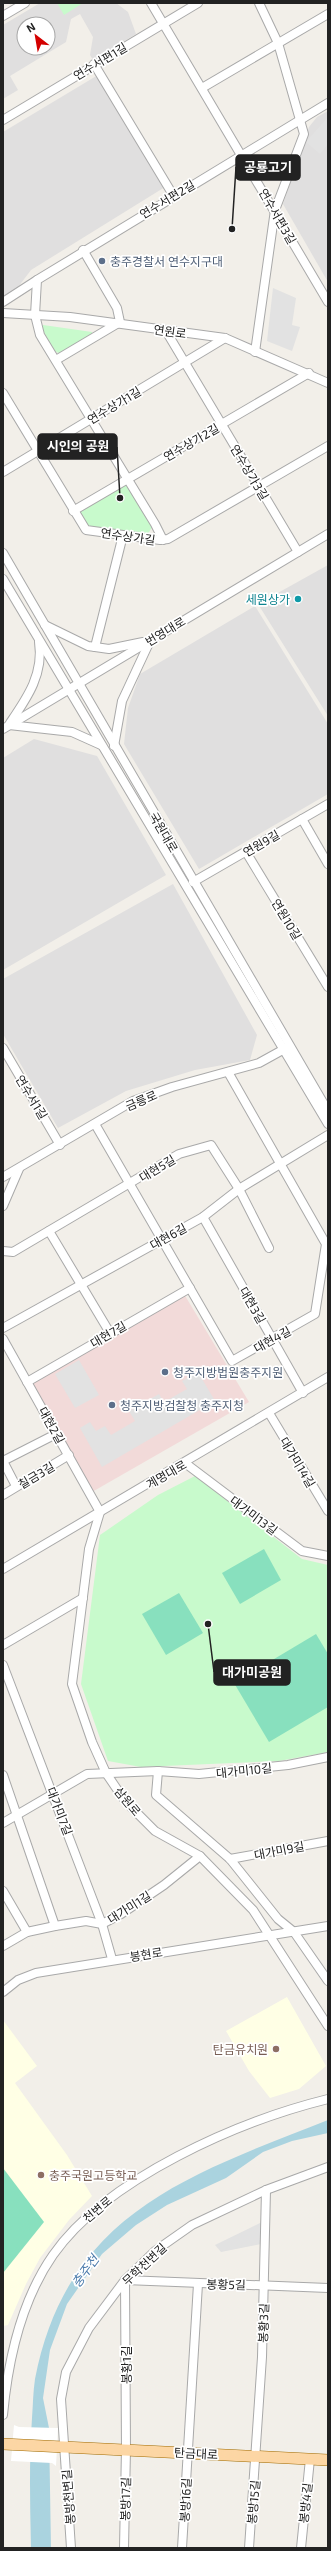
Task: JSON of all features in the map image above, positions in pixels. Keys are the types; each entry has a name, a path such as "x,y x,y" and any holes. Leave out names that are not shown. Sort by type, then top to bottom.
{"main road":[{"name":"탄금대로","path":"3,2444 328,2460"}],"street":[{"path":"3,16 25,3"},
{"name":"연수서편3길","path":"151,3 242,154 328,302"},
{"name":"연수서편1길","path":"3,120 94,64 198,3"},
{"path":"255,352 275,210 304,134 301,119 278,43 259,3"},
{"path":"202,88 328,14"},
{"path":"94,64 172,196"},
{"name":"연수서편2길","path":"3,302 83,250 328,103"},
{"path":"56,360 120,322 117,308 83,250"},
{"path":"37,280 35,315 40,335 128,478 163,540"},
{"name":"연원로","path":"3,313 120,322 166,331 225,338 255,352 309,373 328,383"},
{"name":"연수상가3길","path":"166,331 298,552"},
{"name":"연수상가1길","path":"3,472 225,338"},
{"name":"연수상가2길","path":"74,511 309,373"},
{"name":"연수상가길","path":"3,393 86,530 163,540 259,487 328,446"},
{"name":"번영대로","path":"6,727 328,534"},
{"path":"95,647 123,535"},
{"name":"국원대로","path":"3,552 287,1047 328,1124"},
{"name":"국원대로","path":"3,579 103,746 287,1047 328,1111"},
{"path":"45,625 72,640 95,647 109,649 150,641"},
{"path":"6,727 31,692 37,675 41,655 38,638"},
{"path":"114,746 122,701 150,641"},
{"path":"6,727 72,732 103,746"},
{"name":"연원9길","path":"193,882 328,804"},
{"path":"302,819 328,864"},
{"name":"연원10길","path":"246,852 328,987"},
{"name":"금릉로","path":"3,1177 133,1101 172,1087 259,1063 287,1047"},
{"name":"연수서1길","path":"3,1048 60,1145"},
{"name":"대현4길","path":"95,1124 232,1361 315,1314 327,1243 228,1072"},
{"name":"대현6길","path":"3,1328 203,1217 239,1189 328,1135"},
{"name":"대현5길","path":"3,1251 13,1252 179,1154 210,1145 239,1189 269,1248"},
{"path":"3,1206 19,1169"},
{"name":"대현3길","path":"203,1217 303,1393"},
{"path":"49,1231 110,1333"},
{"name":"대현7길","path":"27,1382 190,1288"},
{"name":"대현2길","path":"3,1339 100,1512"},
{"name":"계명대로","path":"3,1569 327,1379"},
{"name":"대가미14길","path":"269,1413 328,1511"},
{"path":"16,1486 3,1461 56,1434"},
{"name":"칠금3길","path":"3,1495 68,1455"},
{"name":"대가미13길","path":"185,1463 302,1551 328,1556"},
{"name":"삼원로","path":"100,1512 90,1549 72,1684 92,1742 106,1773 125,1801 155,1831 200,1856 252,1910 328,2026"},
{"path":"3,1645 83,1598"},
{"name":"대가미7길","path":"3,1665 102,1924 112,1959"},
{"name":"대가미10길","path":"3,1823 87,1774 158,1770 199,1774 288,1765 328,1757"},
{"path":"158,1770 156,1795 230,1859 278,1919 294,1932 328,1981"},
{"path":"3,1775 55,1926"},
{"name":"대가미9길","path":"230,1859 328,1841"},
{"name":"대가미1길","path":"3,1946 27,1932 86,1921 102,1924 164,1885 200,1856"},
{"path":"3,1891 27,1932"},
{"name":"봉현로","path":"3,1992 18,1980 36,1973 112,1959 328,1926"},
{"name":"천변로","path":"3,2415 15,2341 33,2292 53,2255 76,2227 109,2199 150,2172 190,2151 239,2127 292,2108 328,2099"},
{"name":"무학천변길","path":"64,2446 61,2399 66,2372 89,2328 125,2280 155,2251 192,2225 266,2190 328,2167"},
{"name":"봉황3길","path":"257,2456 264,2285 266,2190"},
{"name":"봉황5길","path":"125,2280 328,2288"},
{"name":"봉황1길","path":"125,2280 126,2450"},
{"name":"봉방16길","path":"182,2548 198,2284"},
{"name":"봉방천변길","path":"64,2446 72,2548"},
{"name":"봉방17길","path":"124,2548 126,2450"},
{"name":"봉방15길","path":"249,2548 257,2456"},
{"name":"봉방4길","path":"301,2548 310,2459"}],"shaded area":[{"path":"40,3 116,3 128,12 136,34 93,60 90,55 93,37 80,14 71,19 66,42 56,48 56,16 18,16"},
{"path":"16,17 16,56 43,56 10,76 18,90 3,99 3,25"},
{"path":"98,75 165,187 31,270 12,295 3,298 3,132"},
{"path":"328,111 328,282 283,204 309,127 317,117"},
{"path":"328,117 328,144 320,154 306,142"},
{"path":"273,288 296,298 292,325 300,327 292,351 267,341"},
{"path":"328,565 328,716 258,604"},
{"path":"255,606 328,724 328,794 199,869 124,744 128,708 140,674"},
{"path":"34,739 97,756 166,875 3,970 3,758"},
{"path":"173,884 257,1035 250,1060 195,1070 126,1091 58,1128 3,1034 3,979"},
{"path":"184,1294 249,1402 92,1492 30,1383"},
{"path":"79,1360 99,1395 75,1408 55,1374"},
{"path":"198,1372 215,1401 102,1467 80,1428 90,1422 96,1431 105,1426 111,1435 135,1421 129,1411 159,1394 164,1402 187,1389 182,1381"},
{"name":"탄금유치원","path":"287,1997 326,2066 299,2089 270,2098 249,2071 226,2031"},
{"name":"충주국원고등학교","path":"3,2020 37,2066 15,2083 67,2155 92,2196 69,2220 40,2258 26,2284 8,2325 3,2326"},
{"path":"262,2222 261,2244 221,2252 215,2245"}],"green space":[{"path":"57,3 83,3 64,15"},
{"path":"43,325 92,332 92,335 60,354 55,351 41,327"},
{"path":"128,483 153,526 147,535 87,527 78,512"},
{"path":"195,1476 302,1559 328,1565 328,1752 279,1761 141,1767 108,1761 81,1684 100,1535 158,1495"},
{"path":"264,1549 281,1580 240,1604 222,1573"},
{"path":"179,1593 203,1633 166,1655 142,1614"},
{"path":"316,1634 328,1654 328,1707 269,1742 234,1683"},
{"path":"3,2168 44,2222 3,2273"}],"water":[{"name":"충주천","path":"328,2120 328,2133 292,2141 263,2152 226,2178 167,2205 136,2225 102,2254 67,2304 50,2350 43,2398 49,2428 51,2548 31,2548 30,2451 35,2379 51,2322 75,2276 105,2239 141,2208 183,2182 228,2160"}],"pier":[{"path":"14,2425 19,2427 58,2428 56,2466 52,2463 11,2461"}],"place":[{"name":"공룡고기","path":"232,229"},
{"name":"충주경찰서 연수지구대","path":"102,261"},
{"name":"시인의 공원","path":"120,498"},
{"name":"세원상가","path":"298,599"},
{"name":"청주지방법원충주지원","path":"165,1372"},
{"name":"청주지방검찰청 충주지청","path":"112,1405"},
{"name":"대가미공원","path":"208,1624"},
{"name":"탄금유치원","path":"276,2049"},
{"name":"충주국원고등학교","path":"41,2175"}]}
